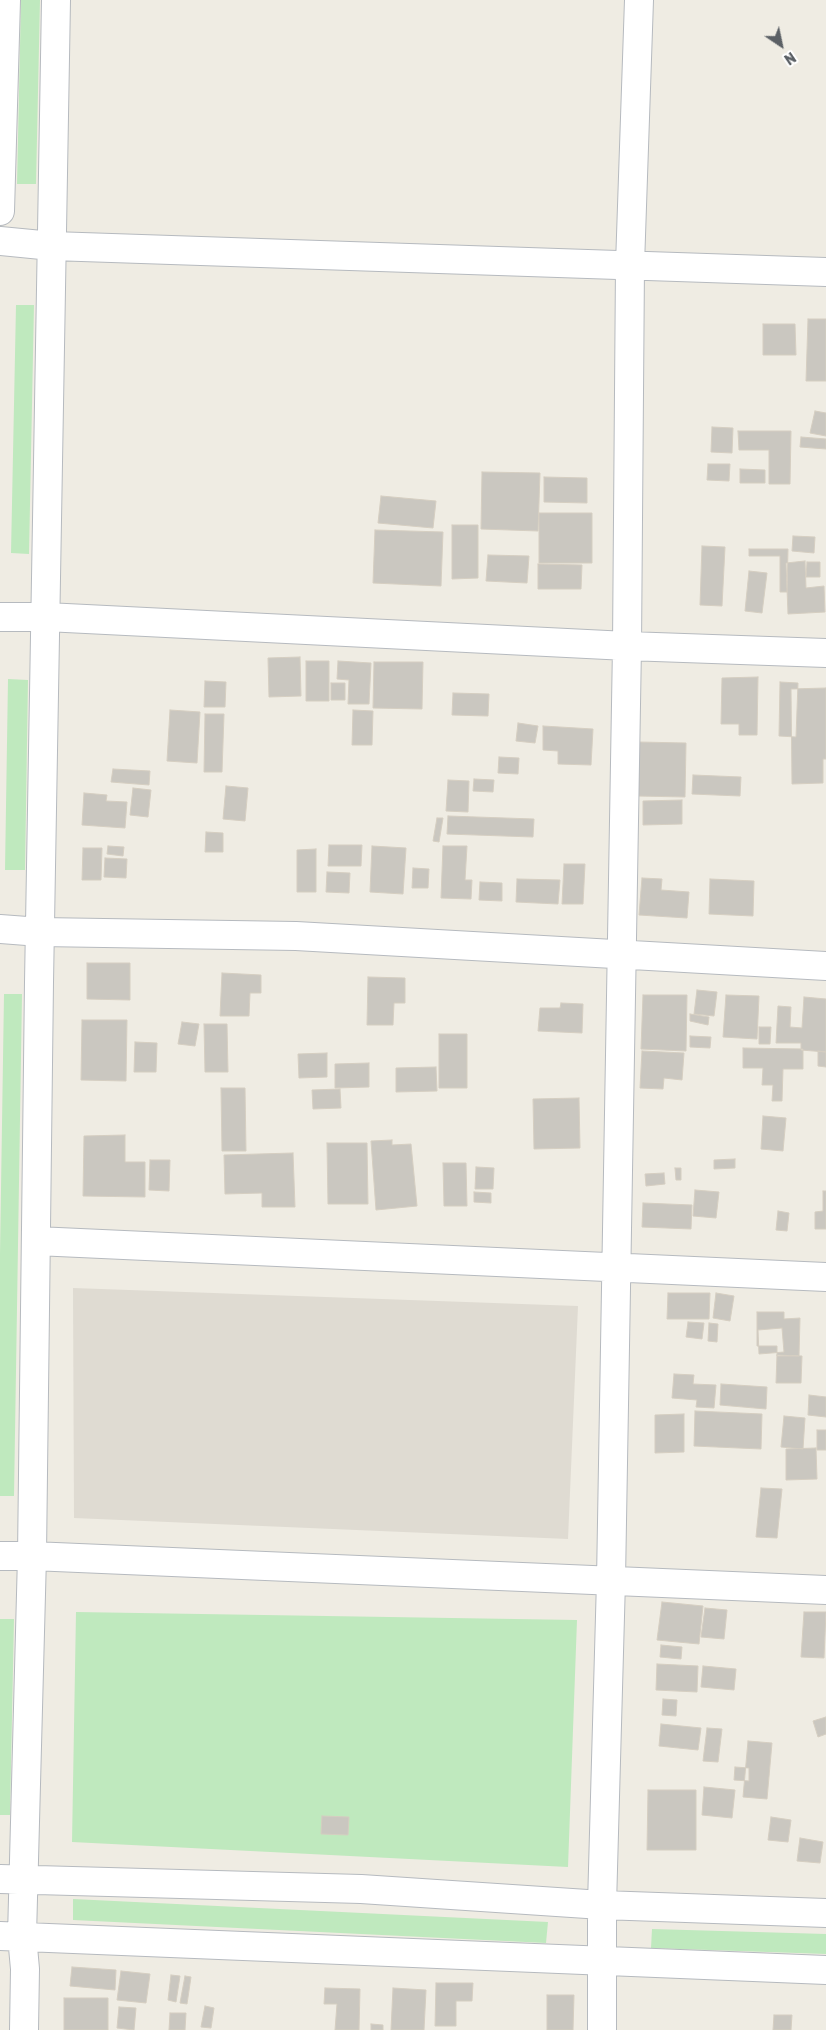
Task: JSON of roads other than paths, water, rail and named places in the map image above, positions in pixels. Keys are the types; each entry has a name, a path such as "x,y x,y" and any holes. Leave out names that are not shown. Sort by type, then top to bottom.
{"street":[{"path":"0,211 6,0"},
{"path":"24,2030 25,1969 11,1936 12,1879 32,1556 40,932 56,0"},
{"path":"602,2030 602,1905 611,1580 627,646 630,265 638,0"},
{"path":"0,241 52,246 826,272"},
{"path":"0,617 46,616 627,646 826,653"},
{"path":"0,929 40,932 296,936 622,956 826,966"},
{"path":"36,1241 615,1269 826,1277"},
{"path":"0,1556 826,1590"},
{"path":"12,1879 361,1889 602,1905 826,1914"},
{"path":"11,1936 826,1970"}]}
